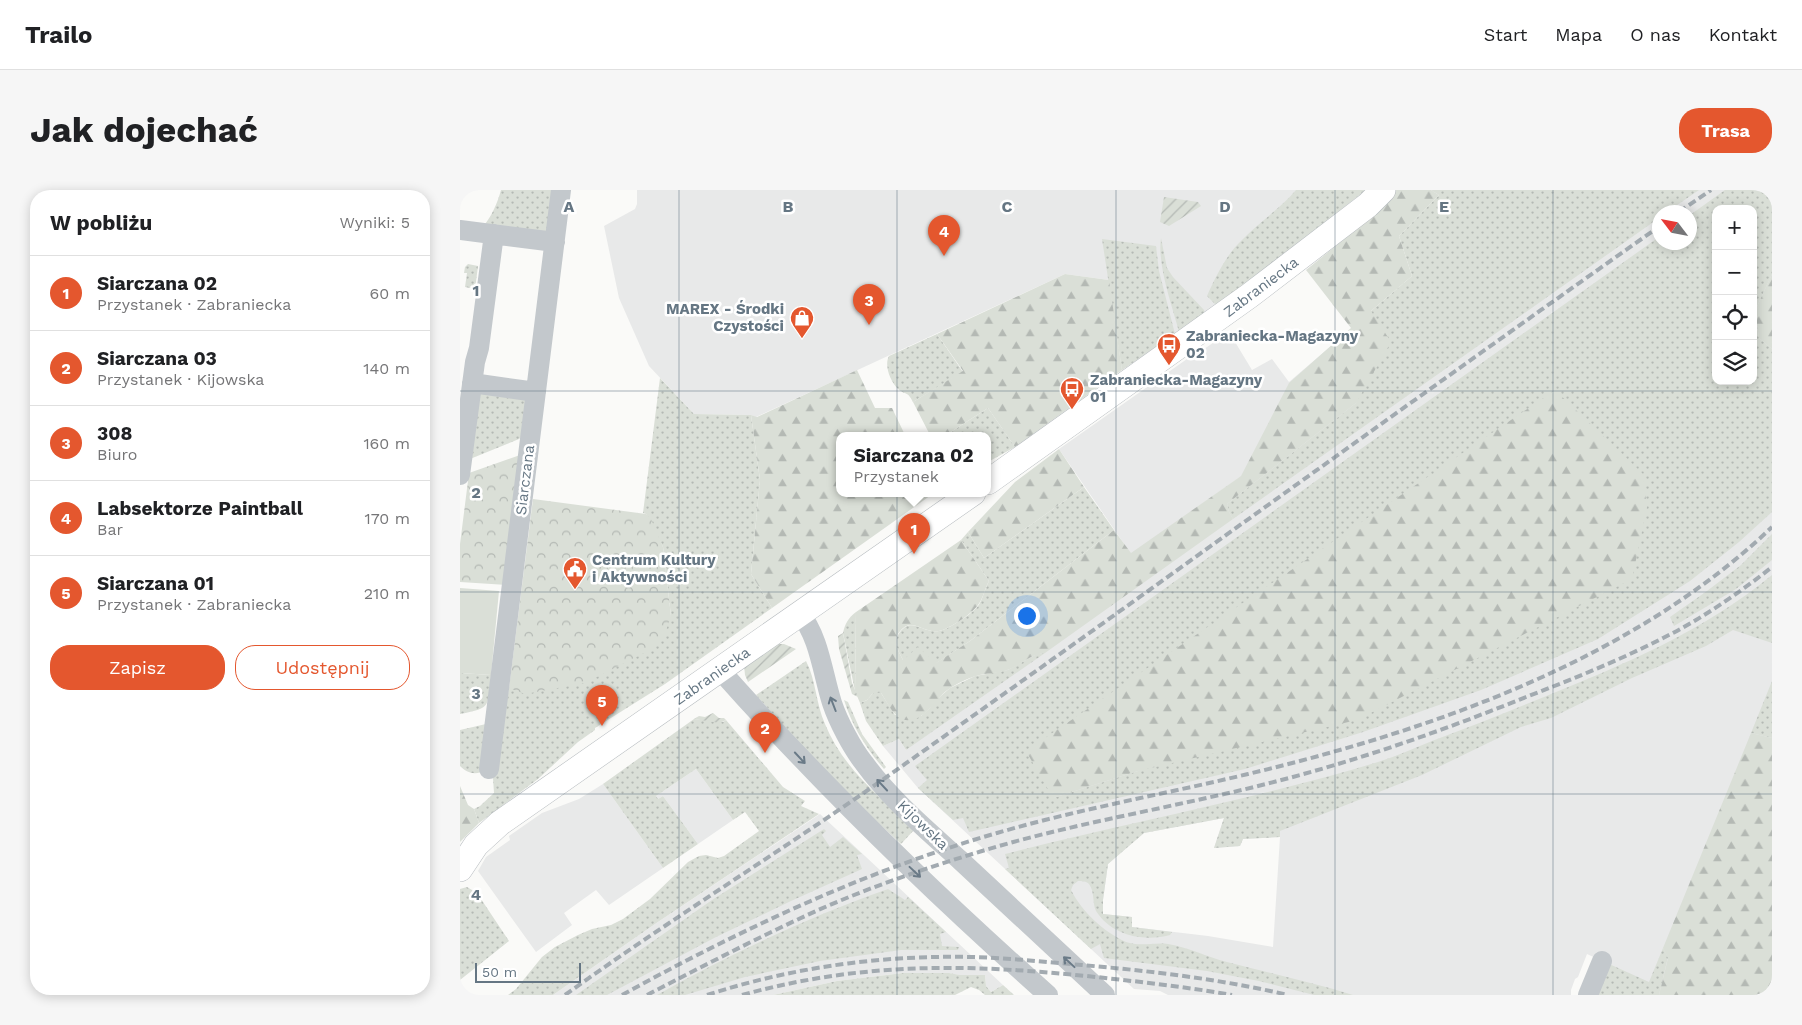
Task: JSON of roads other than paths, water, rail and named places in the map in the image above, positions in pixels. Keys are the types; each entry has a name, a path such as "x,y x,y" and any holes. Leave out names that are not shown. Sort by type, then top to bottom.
{"main road":[{"name":"Zabraniecka","path":"991,480 1249,296 1368,205 1382,190"},
{"name":"Zabraniecka","path":"460,869 476,845 500,823 967,497"}],"street":[{"name":"Siarczana","path":"489,769 561,190"},
{"path":"460,230 554,242"},
{"path":"460,475 472,383 467,361 479,348 494,234"},
{"path":"472,383 536,392"},
{"name":"Kijowska","path":"800,614 808,624 814,639 833,705 846,734 863,762 877,780 914,818 1105,995"},
{"path":"720,670 831,791 1048,995"},
{"path":"1588,995 1602,961"}],"railway":[{"path":"1689,205 1711,190"},
{"path":"565,995 888,776 1652,232"},
{"path":"622,995 713,947 805,904 900,865 948,848 1059,816 1248,774 1318,756 1388,736 1458,712 1527,684 1594,652 1657,616 1717,574 1772,527"},
{"path":"647,995 752,941 816,911 919,871 1016,841 1289,778 1358,758 1459,723 1631,654 1693,622 1772,567"},
{"path":"707,995 739,985 805,970 871,961 938,957 1000,958 1134,970 1211,980 1288,995"},
{"path":"742,995 832,976 919,968 962,968 1050,973 1181,987 1232,995"}],"place":[{"name":"Labsektorze Paintball","path":"944,256"},
{"name":"308","path":"869,325"},
{"name":"MAREX - Środki Czystości","path":"802,339"},
{"name":"Zabraniecka-Magazyny 02","path":"1169,366"},
{"name":"Zabraniecka-Magazyny 01","path":"1072,410"},
{"name":"Siarczana 02","path":"914,554"},
{"name":"Centrum Kultury i Aktywności","path":"575,590"},
{"name":"Siarczana 01","path":"602,726"},
{"name":"Siarczana 03","path":"765,753"}]}
